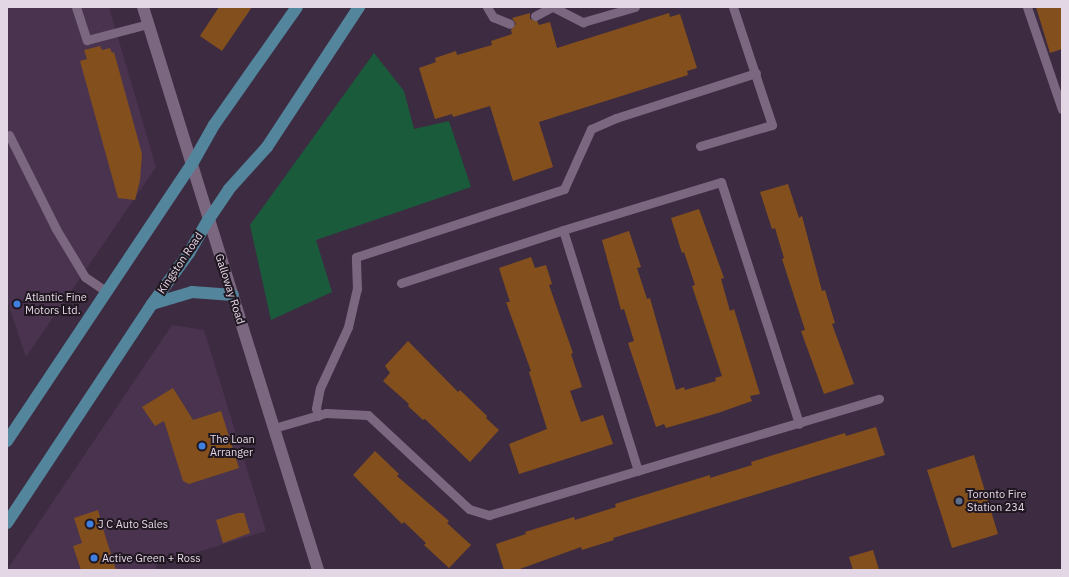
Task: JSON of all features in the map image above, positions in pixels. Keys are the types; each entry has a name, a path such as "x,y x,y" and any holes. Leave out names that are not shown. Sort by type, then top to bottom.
{"main road":[{"path":"7,440 192,164 214,125 297,7"},
{"name":"Kingston Road","path":"7,523 152,304 189,253 209,219 230,190 267,147 359,7"},
{"path":"152,304 192,292 232,295"}],"street":[{"name":"Galloway Road","path":"143,7 318,570"}],"lane":[{"path":"76,7 87,40 148,24"},
{"path":"487,7 493,17 510,24"},
{"path":"535,16 552,7 582,22 635,7"},
{"path":"700,146 772,125 733,7"},
{"path":"1027,7 1062,109"},
{"path":"318,416 316,408 319,392 348,327 357,289 356,257 564,190 592,129 616,118 756,74"},
{"path":"10,135 56,229 85,277 106,292"},
{"path":"401,283 563,230 721,182 799,424"},
{"path":"563,230 638,471"},
{"path":"274,428 326,413 345,412 372,416 469,508 484,515 496,513 879,399"}],"shaded area":[{"path":"7,7 109,7 156,167 26,357 7,300"},
{"path":"172,325 204,330 266,531 156,565 157,570 7,570"}],"green space":[{"path":"374,53 404,91 414,129 449,121 471,187 316,240 332,292 271,320 250,225"}],"building":[{"path":"219,7 252,7 222,51 200,36"},
{"path":"1036,7 1062,7 1062,49 1050,53"},
{"path":"530,13 530,19 537,21 539,25 550,22 557,48 669,13 670,17 680,14 697,68 687,71 688,75 539,122 553,167 513,181 490,106 453,117 452,114 435,119 419,68 436,62 435,58 456,51 457,55 492,45 491,41 512,34 511,30 516,24 512,18"},
{"path":"100,46 102,50 110,48 112,53 114,52 142,154 140,180 135,200 118,198 80,61 87,59 84,50"},
{"path":"788,184 799,218 802,216 822,291 825,290 835,323 832,324 854,384 824,394 801,331 805,330 782,259 784,258 775,228 772,229 760,192"},
{"path":"699,209 724,278 721,279 730,311 734,309 760,394 750,396 752,401 718,413 666,428 664,424 656,427 628,343 634,341 624,309 621,310 602,240 629,231 641,267 637,268 647,299 650,298 676,390 684,387 685,390 716,381 715,378 722,376 692,286 695,285 684,252 682,253 671,218"},
{"path":"531,257 535,268 546,265 552,284 549,285 573,353 571,354 582,387 570,391 581,422 603,415 613,444 519,474 509,444 547,429 529,372 531,371 506,302 510,302 499,268"},
{"path":"408,341 458,392 460,390 487,416 486,418 499,430 470,462 425,419 423,420 408,406 409,404 383,381 390,373 385,366"},
{"name":"The Loan Arranger","path":"173,388 193,420 221,411 239,468 189,484 183,481 164,421 155,426 142,407"},
{"path":"876,427 885,455 613,538 614,540 582,550 581,547 517,570 504,570 496,544 526,534 525,532 574,517 575,520 616,507 615,504 710,475 710,478 752,465 751,462 845,433 846,436"},
{"path":"375,451 399,474 397,476 449,521 447,523 471,545 449,568 424,545 426,543 404,522 402,524 353,475"},
{"name":"Toronto Fire Station 234","path":"974,455 998,534 952,548 927,470"},
{"name":"Active Green + Ross","path":"98,510 116,570 81,570 73,546 82,543 74,518"},
{"path":"238,513 244,513 250,533 223,543 216,520"},
{"path":"873,550 879,570 853,570 849,557"}],"place":[{"name":"Atlantic Fine Motors Ltd.","path":"17,304"},
{"name":"The Loan Arranger","path":"202,446"},
{"name":"Toronto Fire Station 234","path":"959,501"},
{"name":"J C Auto Sales","path":"90,524"},
{"name":"Active Green + Ross","path":"94,558"}]}
